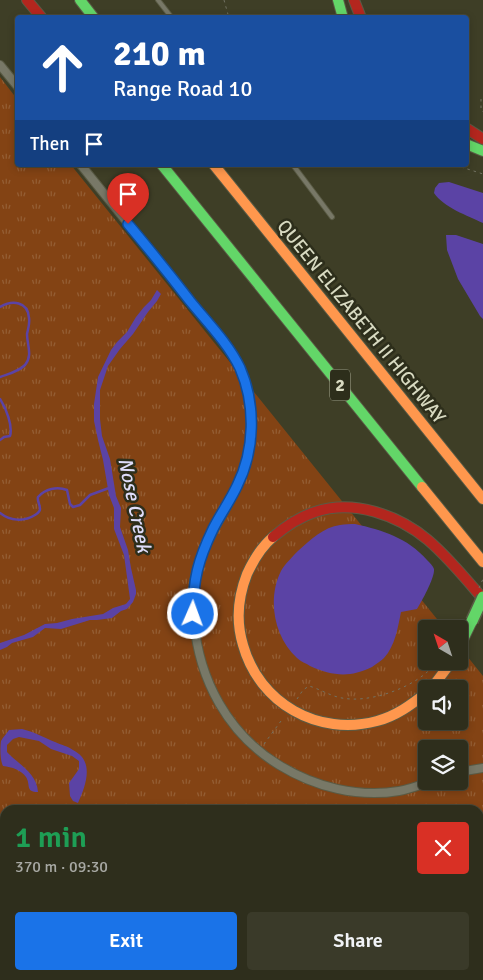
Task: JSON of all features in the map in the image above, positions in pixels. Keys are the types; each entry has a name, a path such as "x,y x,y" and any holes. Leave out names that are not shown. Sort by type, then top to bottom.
{"main road":[{"path":"27,0 40,15"},
{"path":"80,0 92,15"},
{"path":"338,0 342,15"},
{"path":"354,0 360,15"},
{"path":"469,130 483,139"},
{"path":"469,145 483,152"},
{"name":"2","path":"164,167 483,562"},
{"name":"QUEEN ELIZABETH II HIGHWAY","path":"216,167 483,498"},
{"path":"418,700 407,709 375,722 343,726 315,720 286,707 275,699 265,689 247,662 242,650 237,618 242,586 249,568 259,552 270,538 301,517 315,512 349,507 367,509 386,515 406,524 434,544 483,598 468,629"}],"street":[{"path":"0,65 15,83"},
{"path":"83,167 231,353 240,368 250,405 250,444 246,465 238,486 213,529 199,562 193,591 193,614 199,658 218,702 228,719 259,751 271,761 310,781 331,788 353,792 400,791 418,785"},
{"path":"468,770 483,768"}],"lane":[{"path":"158,0 170,15"},
{"path":"294,167 332,217"}],"path":[{"path":"224,0 228,15"},
{"path":"480,99 483,112"},
{"path":"461,167 483,174"},
{"path":"296,699 309,686 344,698 366,698 384,695 414,681 429,670"},
{"path":"259,751 281,721"}],"green space":[{"path":"0,77 15,96 15,167 73,167 438,620 418,620 418,670 468,670 468,657 483,676 483,805 0,805"}],"shaded area":[{"path":"449,182 483,193 483,223 456,211 438,198 434,193 435,188 439,183"},
{"path":"446,235 456,235 483,244 483,319 458,279 447,250"},
{"path":"157,290 161,294 108,366 100,390 102,436 110,459 116,496 121,508 120,527 128,550 136,590 133,602 127,609 112,618 90,620 61,629 45,628 33,637 12,643 0,650 0,643 24,635 45,624 103,614 113,608 126,604 130,599 124,555 114,529 114,508 109,495 94,421 94,404 98,377 111,350 127,332"},
{"path":"355,524 385,532 412,546 434,568 434,573 417,609 401,612 393,642 384,658 364,671 349,674 333,674 310,666 289,649 278,629 275,617 274,593 283,568 308,542 328,528"},
{"path":"22,729 69,747 84,760 87,774 84,789 78,803 73,801 70,796 69,783 79,769 79,761 72,756 51,749 39,741 19,737 13,739 7,745 7,752 31,774 37,785 38,792 31,791 22,772 3,766 0,754 1,741 9,730"}],"waterway":[{"path":"0,307 9,303 23,305 28,312 29,322 27,334 29,357 25,365 0,377"},
{"path":"0,399 5,407 11,427 10,436 0,440"},
{"name":"Nose Creek","path":"0,513 8,518 17,520 31,517 40,511 38,497 51,489 67,490 70,504 73,507 80,505 90,495 109,488"}],"traffic: fast":[{"path":"80,0 92,15"},
{"path":"338,0 342,15"},
{"path":"469,145 483,151"},
{"path":"164,167 422,487"},
{"path":"472,621 483,597"},
{"path":"468,629 472,621"}],"traffic: slow":[{"path":"216,167 483,499"},
{"path":"422,487 483,562"},
{"path":"273,537 252,564 247,574 240,601 239,627 243,645 251,666 262,684 277,699 294,711 313,719 333,724 355,725 377,721 397,713 418,699"},
{"path":"438,680 445,670"}],"traffic: jam":[{"path":"27,0 40,15"},
{"path":"354,0 360,15"},
{"path":"469,130 483,139"},
{"path":"273,537 304,516 330,508 345,507 375,512 403,523 428,540 450,561 483,599"}],"route":[{"path":"128,224 231,353 240,368 246,384 250,405 250,444 246,465 238,486 213,529 202,555 193,591 193,614"}]}
